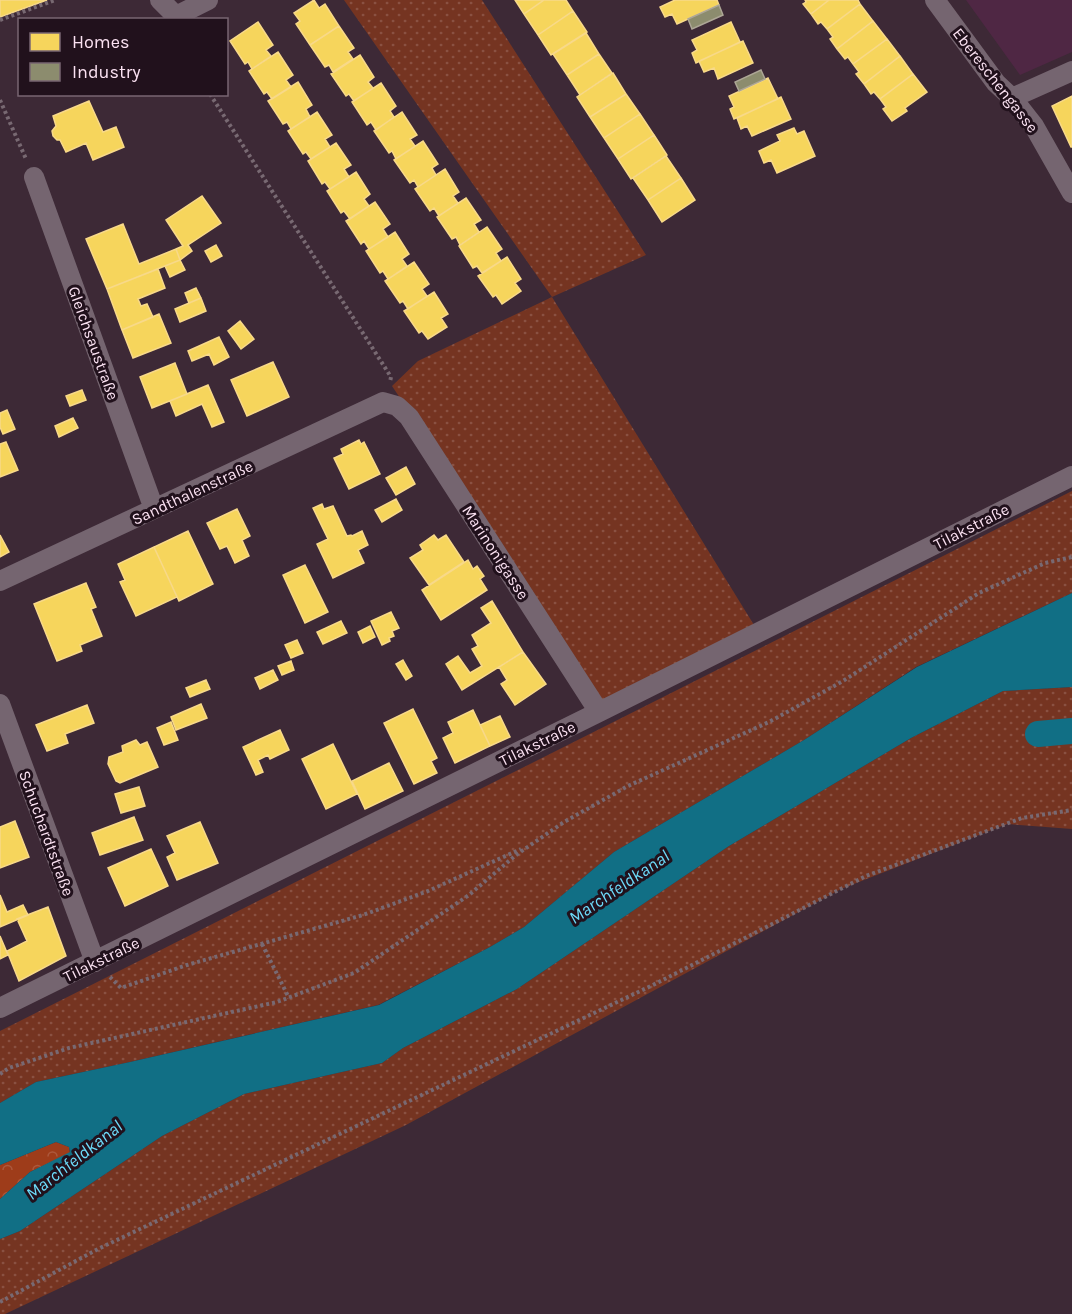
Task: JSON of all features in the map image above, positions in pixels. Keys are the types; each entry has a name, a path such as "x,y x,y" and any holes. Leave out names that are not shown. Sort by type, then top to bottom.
{"street":[{"path":"160,0 176,16 208,0"},
{"name":"Ebereschengasse","path":"935,0 996,83 1012,98 1034,126 1072,193"},
{"path":"1012,98 1072,71"},
{"name":"Gleichsaustraße","path":"34,177 154,509"},
{"name":"Sandthalenstraße","path":"0,581 383,402"},
{"name":"Marinonigasse","path":"383,402 398,406 409,417 599,712"},
{"name":"Tilakstraße","path":"0,1008 1072,476"},
{"name":"Schuchardtstraße","path":"0,704 94,962"}],"path":[{"path":"0,20 55,0"},
{"path":"211,96 391,377 383,402"},
{"path":"0,100 34,177"},
{"path":"0,1074 9,1068 69,1048 277,1002 354,973 470,895 516,855 564,822 628,786 769,722 843,681 979,593 1045,563 1072,557"},
{"path":"0,1302 98,1249 653,985 866,876 1022,818 1072,810"},
{"path":"121,988 187,965 374,911 428,891 531,844"},
{"path":"262,944 289,998"}],"shaded area":[{"path":"344,0 482,0 646,255 552,297"},
{"path":"966,0 1072,0 1072,52 1020,75"},
{"path":"552,297 754,625 603,702 392,386 418,361"},
{"path":"1072,491 1072,593 916,667 804,740 614,852 524,927 490,947 378,1005 36,1082 0,1103 0,1031"},
{"path":"1072,687 1072,829 1007,824 841,889 406,1125 5,1314 0,1314 0,1239 20,1231 162,1136 244,1094 382,1063 403,1048 517,989 729,846 911,738 1003,691"}],"green space":[{"path":"56,1142 69,1147 70,1153 30,1172 0,1199 0,1165"}],"water":[{"name":"Marchfeldkanal","path":"1072,593 1072,687 1003,691 911,738 729,846 517,989 403,1048 382,1063 244,1094 162,1136 20,1231 0,1239 0,1199 30,1172 70,1152 69,1147 56,1142 0,1165 0,1103 36,1082 379,1005 524,927 614,852 804,740 917,667"}],"building: Homes":[{"path":"0,0 47,0 0,17"},
{"path":"314,0 319,8 325,4 339,26 310,45 296,24 300,21 294,13"},
{"path":"515,0 544,0 524,14"},
{"path":"544,0 566,0 573,11 538,35 524,14"},
{"path":"675,0 717,0 719,5 677,24 672,14 665,17 660,7"},
{"path":"805,0 829,0 811,14 803,4"},
{"path":"829,0 858,0 860,4 827,29 821,22 818,24 811,14"},
{"path":"860,4 873,21 837,49 827,29"},
{"path":"573,11 587,32 551,55 538,35"},
{"path":"873,21 887,39 853,64 848,57 845,59 837,49"},
{"path":"258,22 273,45 266,50 271,56 252,69 248,62 245,64 230,41"},
{"path":"731,22 740,42 696,63 692,53 697,50 692,40"},
{"path":"339,26 354,48 348,52 353,59 333,72 329,65 325,67 310,45"},
{"path":"586,33 599,54 567,75 553,54"},
{"path":"887,39 900,56 864,84 856,74 859,72 853,64"},
{"path":"743,41 753,63 718,79 714,68 704,72 699,61"},
{"path":"278,52 293,75 286,80 291,87 272,99 267,92 264,94 249,71"},
{"path":"599,54 612,73 580,95 567,75"},
{"path":"360,55 374,77 368,82 373,88 354,101 349,94 346,96 331,74"},
{"path":"900,56 913,74 880,99 874,92 871,94 864,84"},
{"path":"613,73 626,94 590,117 577,97"},
{"path":"913,74 927,92 905,108 907,111 892,121 883,109 886,107 880,99"},
{"path":"768,78 778,99 734,119 730,109 734,107 729,96"},
{"path":"298,82 312,105 306,109 310,117 291,129 287,122 283,124 268,101"},
{"path":"381,83 396,106 390,111 394,117 376,130 371,122 367,125 352,102"},
{"path":"626,94 640,114 604,138 590,117"},
{"path":"1072,96 1072,147 1071,147 1052,106"},
{"path":"781,97 791,119 752,136 747,126 741,129 737,118"},
{"path":"89,101 103,132 116,127 124,147 93,160 86,143 66,152 60,140 53,136 52,131 56,126 53,116"},
{"path":"317,112 332,135 325,139 330,147 311,159 306,152 303,154 288,131"},
{"path":"402,112 417,135 410,139 415,146 396,159 374,131"},
{"path":"640,114 654,135 618,159 604,138"},
{"path":"794,128 797,134 804,131 815,156 777,173 771,160 764,163 759,151 780,141 777,135"},
{"path":"654,135 667,155 631,179 618,159"},
{"path":"423,141 438,164 432,168 436,175 418,187 414,180 410,183 394,160"},
{"path":"336,143 351,165 344,169 349,177 330,189 325,182 322,184 308,161"},
{"path":"666,156 681,178 648,200 633,178"},
{"path":"445,169 459,192 453,196 458,203 439,216 434,208 430,211 415,189"},
{"path":"356,172 370,194 364,199 369,206 350,219 344,211 341,213 327,191"},
{"path":"681,178 695,200 662,222 648,200"},
{"path":"202,196 221,223 188,245 192,251 180,260 176,249 183,246 166,220"},
{"path":"466,198 481,220 474,224 479,232 460,245 456,237 452,239 437,217"},
{"path":"375,202 390,224 383,229 388,237 369,249 364,241 361,244 346,221"},
{"path":"123,224 139,264 176,249 180,260 107,289 86,239"},
{"path":"487,227 502,249 496,253 501,261 482,273 477,266 473,268 459,246"},
{"path":"395,232 409,254 402,259 407,266 388,279 383,271 380,273 366,251"},
{"path":"216,245 222,256 211,262 205,251"},
{"path":"507,257 521,279 515,283 521,291 502,304 496,295 493,297 478,276"},
{"path":"180,260 185,270 170,277 165,266"},
{"path":"414,262 429,284 422,289 427,296 408,309 403,301 400,303 385,281"},
{"path":"158,269 165,288 138,299 141,306 147,304 153,317 122,330 107,289"},
{"path":"196,288 201,298 189,303 185,293"},
{"path":"434,292 448,314 441,318 447,327 428,339 422,331 419,333 404,311"},
{"path":"201,298 206,311 180,322 175,309"},
{"path":"159,314 171,343 133,358 122,330"},
{"path":"240,321 254,339 241,349 228,331"},
{"path":"219,337 229,357 214,365 209,354 192,361 188,351"},
{"path":"273,362 289,397 247,416 231,380"},
{"path":"175,363 187,394 152,408 140,377"},
{"path":"208,385 224,422 212,427 202,404 176,416 170,401"},
{"path":"82,390 86,400 70,406 66,396"},
{"path":"7,410 15,429 3,434 0,427 0,413"},
{"path":"73,418 78,428 59,437 55,426"},
{"path":"359,440 361,444 364,442 380,474 349,489 334,458 343,454 341,449"},
{"path":"6,442 18,470 0,477 0,444"},
{"path":"406,467 415,484 396,495 386,478"},
{"path":"396,499 402,510 382,522 375,510"},
{"path":"322,504 324,509 333,506 347,536 362,531 368,545 358,550 364,563 333,578 317,544 328,539 313,508"},
{"path":"237,509 250,536 242,540 249,556 235,563 227,546 220,549 207,523"},
{"path":"188,531 213,584 179,601 154,547"},
{"path":"0,535 9,552 0,557"},
{"path":"434,535 438,540 446,535 464,562 429,585 410,558 423,550 420,545"},
{"path":"154,547 177,597 136,616 120,582 125,580 118,564"},
{"path":"468,560 473,569 477,566 484,576 480,579 487,590 441,620 422,590"},
{"path":"305,565 328,612 305,623 283,575"},
{"path":"86,583 96,607 91,609 102,636 80,645 82,651 57,661 34,604"},
{"path":"492,601 523,652 462,690 446,664 458,656 470,673 482,666 472,649 478,646 472,635 491,623 481,608"},
{"path":"391,612 399,628 392,631 394,636 389,638 390,641 382,645 371,621"},
{"path":"341,621 347,633 323,644 317,632"},
{"path":"370,626 375,637 363,643 358,632"},
{"path":"297,640 303,653 291,658 285,645"},
{"path":"523,652 546,684 515,705 501,684 507,680 499,667"},
{"path":"403,660 412,676 406,680 396,664"},
{"path":"291,661 294,670 282,675 278,666"},
{"path":"273,670 278,680 260,689 255,678"},
{"path":"206,680 210,689 190,697 186,688"},
{"path":"201,704 207,718 176,730 171,717"},
{"path":"87,705 94,723 65,734 68,743 47,751 36,725"},
{"path":"413,709 437,758 431,761 437,773 414,784 384,723"},
{"path":"473,710 490,746 455,763 443,738 453,733 448,722"},
{"path":"500,716 510,737 490,746 480,725"},
{"path":"171,722 178,740 164,745 157,728"},
{"path":"280,730 289,750 270,759 268,755 258,760 263,772 256,775 243,747"},
{"path":"136,740 140,745 147,742 158,767 120,783 116,781 108,764 109,757 123,752 122,746"},
{"path":"333,744 357,794 326,809 302,759"},
{"path":"389,763 403,791 365,809 352,781"},
{"path":"139,787 145,806 121,813 115,794"},
{"path":"134,817 143,840 100,855 92,833"},
{"path":"15,821 29,857 0,868 0,827"},
{"path":"200,822 218,863 177,880 167,857 175,853 167,836"},
{"path":"151,849 168,886 125,906 108,868"},
{"path":"0,895 7,912 23,905 28,915 0,927"},
{"path":"48,907 66,956 19,981 7,951 27,941 17,919"},
{"path":"0,936 8,955 0,959"}],"building: Industry":[{"path":"719,5 723,15 692,29 688,19"},
{"path":"761,70 765,79 739,91 735,82"}],"waterway":[{"path":"1038,734 1072,731"}]}
